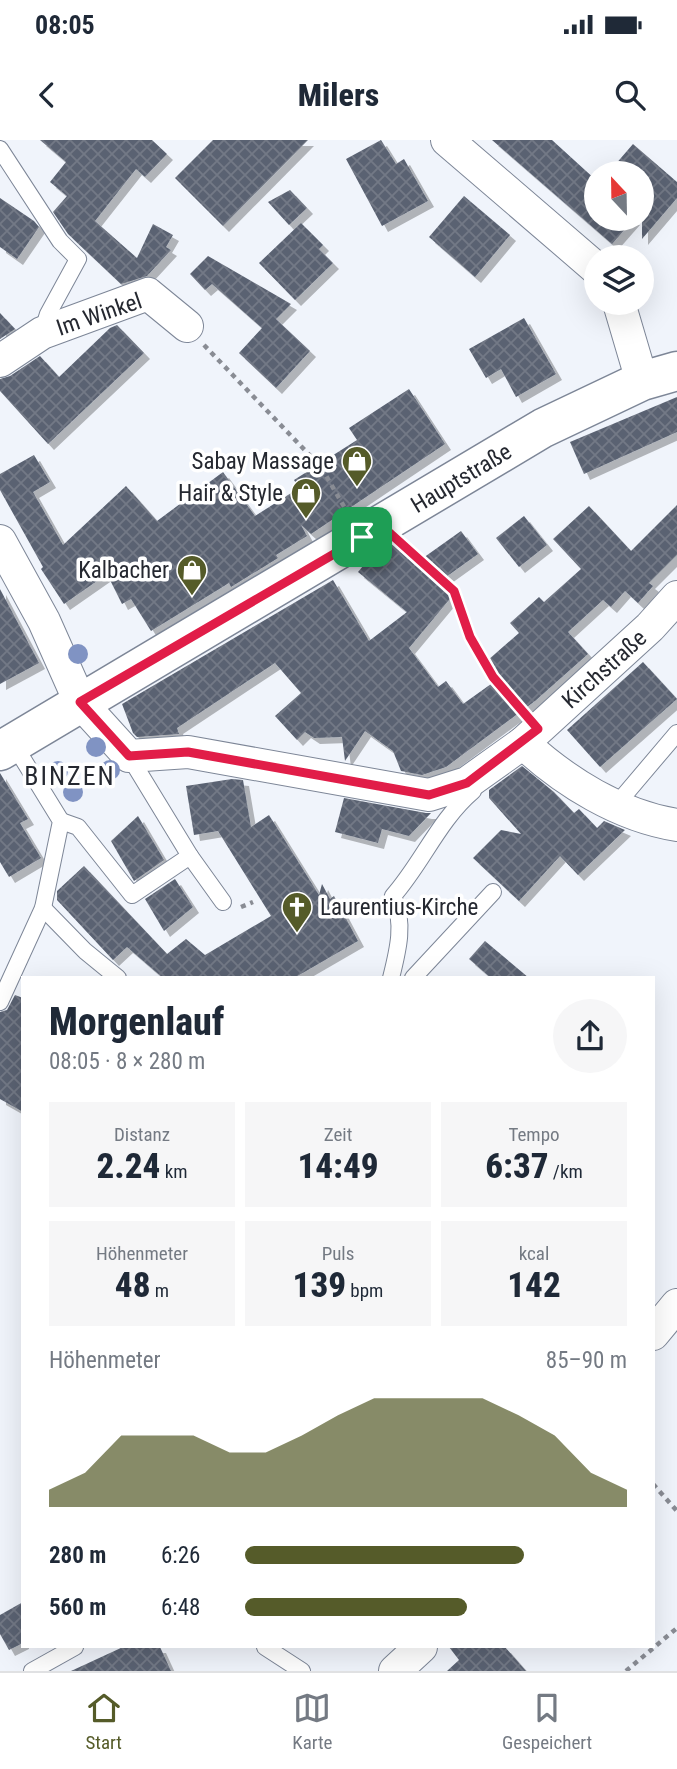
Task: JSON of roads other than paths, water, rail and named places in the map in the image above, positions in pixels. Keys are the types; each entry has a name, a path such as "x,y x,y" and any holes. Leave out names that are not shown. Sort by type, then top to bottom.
{"main road":[{"name":"Hauptstraße","path":"7,747 543,428 660,376"}],"street":[{"path":"447,140 584,258"},
{"name":"Im Winkel","path":"0,361 42,333 148,294 187,326"},
{"path":"626,315 660,376"},
{"path":"0,541 35,603 80,702 129,756"},
{"name":"Kirchstraße","path":"129,756 188,752 429,795 467,783 531,736 650,627 677,597"},
{"path":"531,736 548,766 646,820 677,825"},
{"path":"655,1332 677,1306"},
{"path":"396,1671 420,1648"}],"lane":[{"name":"Im Winkel","path":"0,149 60,241 78,259 48,314 42,333"},
{"path":"616,805 677,733"},
{"path":"7,747 61,821 78,827 132,895 190,856"},
{"path":"129,756 190,856 223,902"},
{"path":"392,976 399,948 400,912 393,896 410,877 434,834 456,806 473,791 467,783"},
{"path":"0,1002 43,908 61,821"},
{"path":"415,976 493,892"},
{"path":"43,908 85,951 116,976"},
{"path":"32,1671 73,1648"},
{"path":"267,1648 302,1671"}],"place":[{"name":"Sabay Massage","path":"357,488"},
{"name":"Hair & Style","path":"306,520"},
{"name":"Kalbacher","path":"192,597"},
{"name":"Laurentius-Kirche","path":"297,934"}],"district":[{"name":"BINZEN","path":"70,776"}]}
